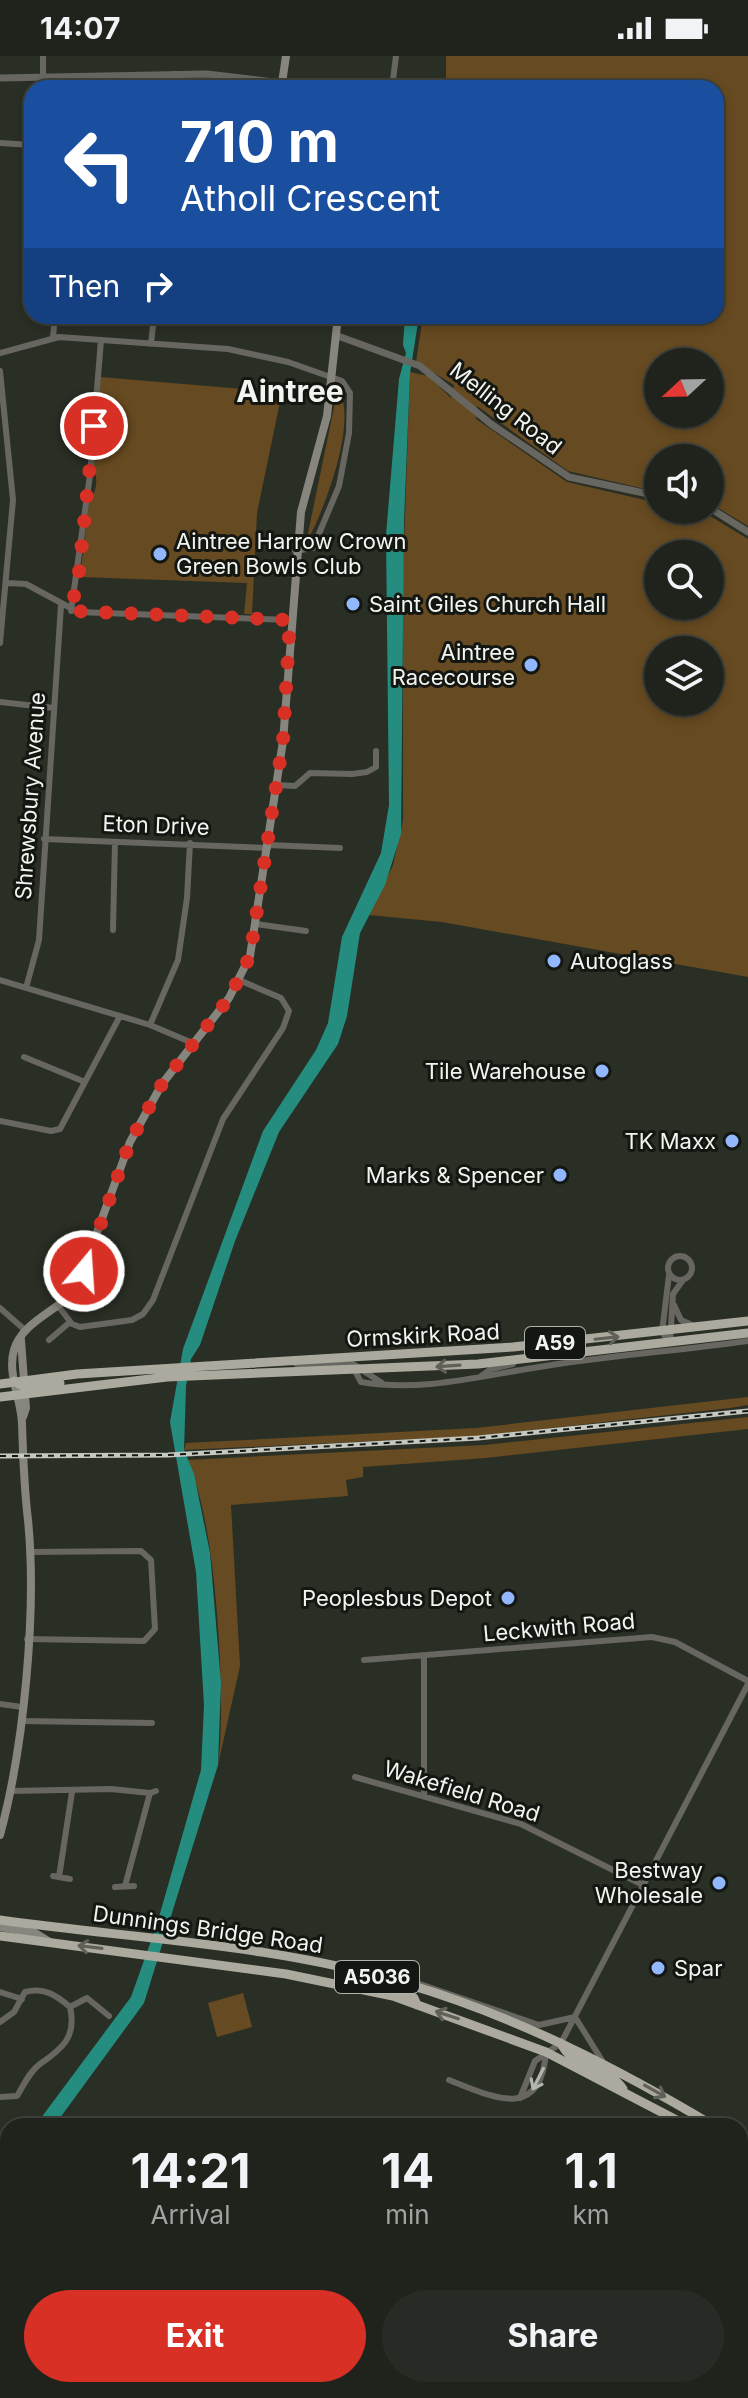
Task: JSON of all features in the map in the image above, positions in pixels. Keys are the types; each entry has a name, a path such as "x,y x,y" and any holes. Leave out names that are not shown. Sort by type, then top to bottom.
{"highway":[{"name":"Ormskirk Road","path":"200,1371 291,1361 357,1364 748,1321"},
{"name":"Ormskirk Road","path":"0,1397 38,1378 548,1357 748,1333"},
{"name":"Ormskirk Road","path":"0,1384 21,1387 110,1384 168,1372"},
{"name":"Dunnings Bridge Road","path":"1,1921 298,1959 374,1976 561,2043 605,2064 700,2118"},
{"name":"Dunnings Bridge Road","path":"3,1937 130,1952 338,1983 417,2005 546,2052 674,2118"},
{"path":"374,1976 414,1998 417,2005"},
{"path":"483,2013 494,2022 545,2043 546,2052"},
{"path":"561,2043 567,2054 617,2078 624,2090"}],"main road":[{"path":"284,80 286,56"},
{"path":"0,1835 12,1791 27,1639 29,1552 22,1422 26,1408 14,1351 23,1334 59,1307 81,1279 130,1142 162,1084 195,1044 239,980 250,956 286,709 295,551 301,512 327,416 338,324"},
{"path":"21,1387 23,1334"},
{"path":"22,1363 38,1378"},
{"path":"1,1921 35,1933 49,1942"}],"street":[{"path":"43,56 43,75"},
{"path":"393,80 396,56"},
{"path":"174,74 174,80"},
{"path":"0,78 174,74 233,75 256,80"},
{"path":"0,143 24,144"},
{"path":"53,337 54,324"},
{"path":"151,344 153,324"},
{"name":"Melling Road","path":"338,336 416,364 557,470 604,487 644,494"},
{"path":"0,353 53,337 151,344 259,354 342,381 350,393 349,433 339,486 313,548 295,551"},
{"path":"71,611 90,475 101,340"},
{"path":"0,371 13,500 0,643"},
{"path":"724,517 748,532"},
{"path":"7,583 26,584 71,611 290,620"},
{"name":"Shrewsbury Avenue","path":"26,988 39,940 61,605"},
{"path":"0,702 54,708"},
{"path":"277,785 295,786 310,773 367,772 376,767 376,751"},
{"name":"Eton Drive","path":"44,839 340,848"},
{"path":"113,930 115,842"},
{"path":"150,1025 178,960 187,898 190,843"},
{"path":"256,924 306,931"},
{"path":"0,980 150,1025 195,1044"},
{"path":"59,1307 70,1322 80,1327 132,1320 143,1314 153,1300 223,1119 283,1028 289,1011 281,998 239,980"},
{"path":"0,1121 51,1131 60,1129 120,1016"},
{"path":"24,1057 85,1082"},
{"path":"666,1331 673,1294 691,1271 686,1258 672,1260 669,1274 666,1331 670,1343"},
{"path":"669,1274 683,1280"},
{"path":"673,1294 677,1315 698,1327"},
{"path":"0,1308 23,1334"},
{"path":"49,1340 70,1322"},
{"path":"357,1364 361,1382 437,1384 534,1368 748,1341"},
{"path":"478,1379 491,1369 548,1357"},
{"path":"27,1639 144,1641 155,1629 151,1560 141,1551 29,1552"},
{"name":"Leckwith Road","path":"364,1660 652,1637 675,1642 748,1682"},
{"path":"424,1656 424,1795"},
{"path":"449,2080 501,2101 531,2093 545,2065 546,2052 561,2043 748,1682"},
{"path":"0,1704 22,1707"},
{"path":"21,1721 152,1723"},
{"name":"Wakefield Road","path":"355,1777 521,1824 643,1885"},
{"path":"12,1791 111,1789 153,1792 125,1886"},
{"path":"70,1879 56,1877 72,1792"},
{"path":"115,1887 134,1886"},
{"path":"298,1959 343,1963 419,1983 539,2025 575,2017"},
{"path":"0,2022 7,2019 32,1990 49,1991 70,2007 73,2025 66,2044 29,2074 17,2096 0,2097"},
{"path":"0,1992 22,1999"},
{"path":"70,2007 87,1998 109,2016"},
{"path":"575,2017 594,2052 605,2064"}],"shaded area":[{"name":"Aintree Racecourse","path":"446,56 748,56 748,526 724,511 724,444 644,444 644,489 568,471 477,406 476,419 567,482 644,500 644,524 723,524 748,539 748,977 442,922 369,915 393,865 403,820 403,572 410,372 428,376 451,398 454,385 416,362 422,324 724,324 724,80 446,80"},
{"path":"100,377 243,389 281,397 257,513 252,614 244,614 247,583 80,577 89,502 96,484 92,465"},
{"path":"338,388 343,403 342,443 330,489 306,543"},
{"path":"748,1397 748,1405 730,1408 478,1436 184,1450 186,1443 476,1428"},
{"path":"748,1417 748,1429 486,1458 363,1467 363,1477 346,1480 348,1496 231,1505 240,1666 218,1765 221,1699 217,1609 205,1520 186,1460 484,1445"},
{"path":"243,1993 252,2027 217,2037 208,2003"}],"water":[{"path":"404,324 418,324 410,373 404,521 401,834 385,885 360,933 347,1016 338,1044 279,1132 235,1241 200,1345 191,1359 186,1386 184,1450 194,1474 210,1553 221,1683 218,1765 144,2003 60,2118 41,2118 131,1997 157,1924 201,1770 204,1705 196,1572 170,1422 183,1349 263,1131 316,1050 328,1023 342,937 381,853 389,805 386,535 399,379 406,353 403,345"}],"railway":[{"path":"0,1456 168,1455 478,1438 748,1411"}],"place":[{"name":"Aintree Harrow Crown Green Bowls Club","path":"160,554"},
{"name":"Saint Giles Church Hall","path":"353,604"},
{"name":"Aintree Racecourse","path":"531,665"},
{"name":"Autoglass","path":"554,961"},
{"name":"Tile Warehouse","path":"602,1071"},
{"name":"TK Maxx","path":"732,1141"},
{"name":"Marks & Spencer","path":"560,1175"},
{"name":"Peoplesbus Depot","path":"508,1598"},
{"name":"Bestway Wholesale","path":"719,1883"},
{"name":"Spar","path":"658,1968"}],"district":[{"name":"Aintree","path":"290,391"}],"route":[{"path":"84,1271 116,1173 130,1142 162,1084 229,998 250,956 283,741 290,620 71,611 79,572 94,426"}]}
